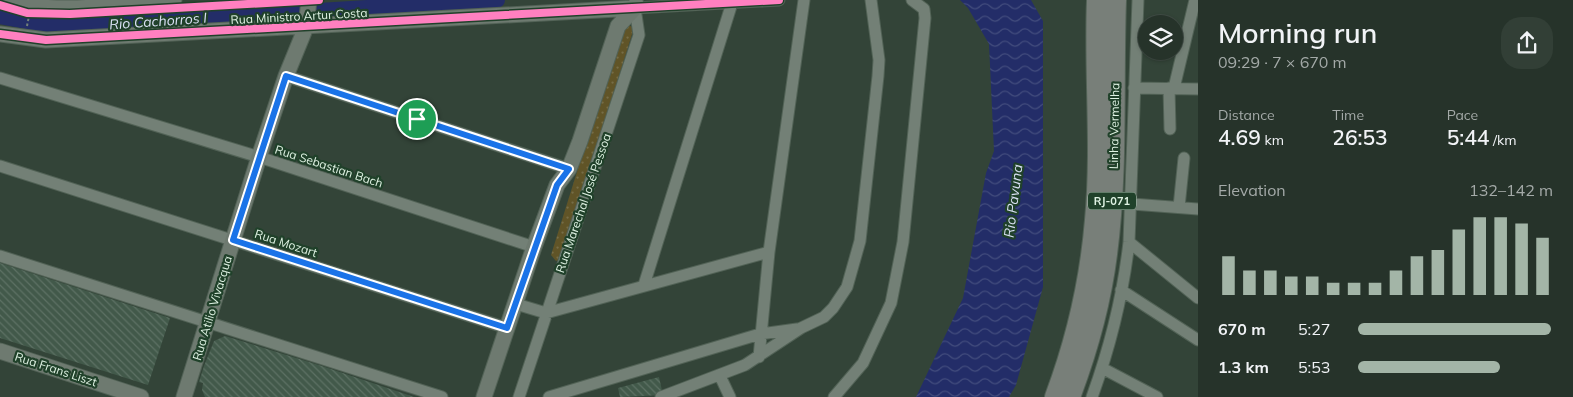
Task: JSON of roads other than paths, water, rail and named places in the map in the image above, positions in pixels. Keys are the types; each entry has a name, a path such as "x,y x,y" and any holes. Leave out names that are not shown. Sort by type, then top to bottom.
{"highway":[{"name":"Linha Vermelha","path":"1055,397 1079,314 1089,268 1096,219 1097,0"},
{"name":"Linha Vermelha","path":"1070,397 1097,303 1107,254 1113,178 1116,0"}],"street":[{"path":"3,0 29,6 61,7 174,0"},
{"name":"Rua Atilio Vivacqua","path":"184,397 259,157 286,76 307,24 309,0"},
{"name":"Rua Ministro Artur Costa","path":"0,34 46,40 636,4 732,3 778,0"},
{"path":"759,357 769,252 804,0"},
{"path":"661,397 720,376 759,357 801,328 824,317 848,287 860,241 878,76 877,45 871,0"},
{"path":"834,397 863,363 891,304 904,232 925,18 924,9 912,0"},
{"path":"1092,397 1102,368 1121,290 1129,242 1132,204 1138,0"},
{"path":"1170,129 1172,88 1195,0"},
{"path":"644,284 732,3"},
{"name":"Rua Marechal José Pessoa","path":"484,397 534,247 557,185 569,169 618,26 636,4"},
{"name":"Rua Marechal José Pessoa","path":"519,397 639,34 636,4"},
{"path":"286,76 569,169"},
{"name":"Rua Sebastian Bach","path":"0,78 259,157 534,247"},
{"path":"1134,88 1198,89"},
{"path":"1179,208 1184,158"},
{"name":"Rua Mozart","path":"0,166 507,328"},
{"path":"1132,204 1198,209"},
{"path":"1129,242 1198,298"},
{"path":"516,304 546,313 644,284 769,252"},
{"path":"0,256 442,397"},
{"path":"1121,290 1198,340"},
{"path":"549,397 588,392 760,334 801,328"},
{"name":"Rua Frans Liszt","path":"0,351 142,397"},
{"path":"1102,368 1158,397"},
{"path":"720,376 730,397"}],"water":[{"name":"Rio Pavuna","path":"960,0 1031,0 1043,21 1043,287 1016,385 1009,397 916,397 963,298 986,173 994,151 989,44 968,8"}],"waterway":[{"name":"Rio Cachorros I","path":"0,16 58,27 497,0"}]}
